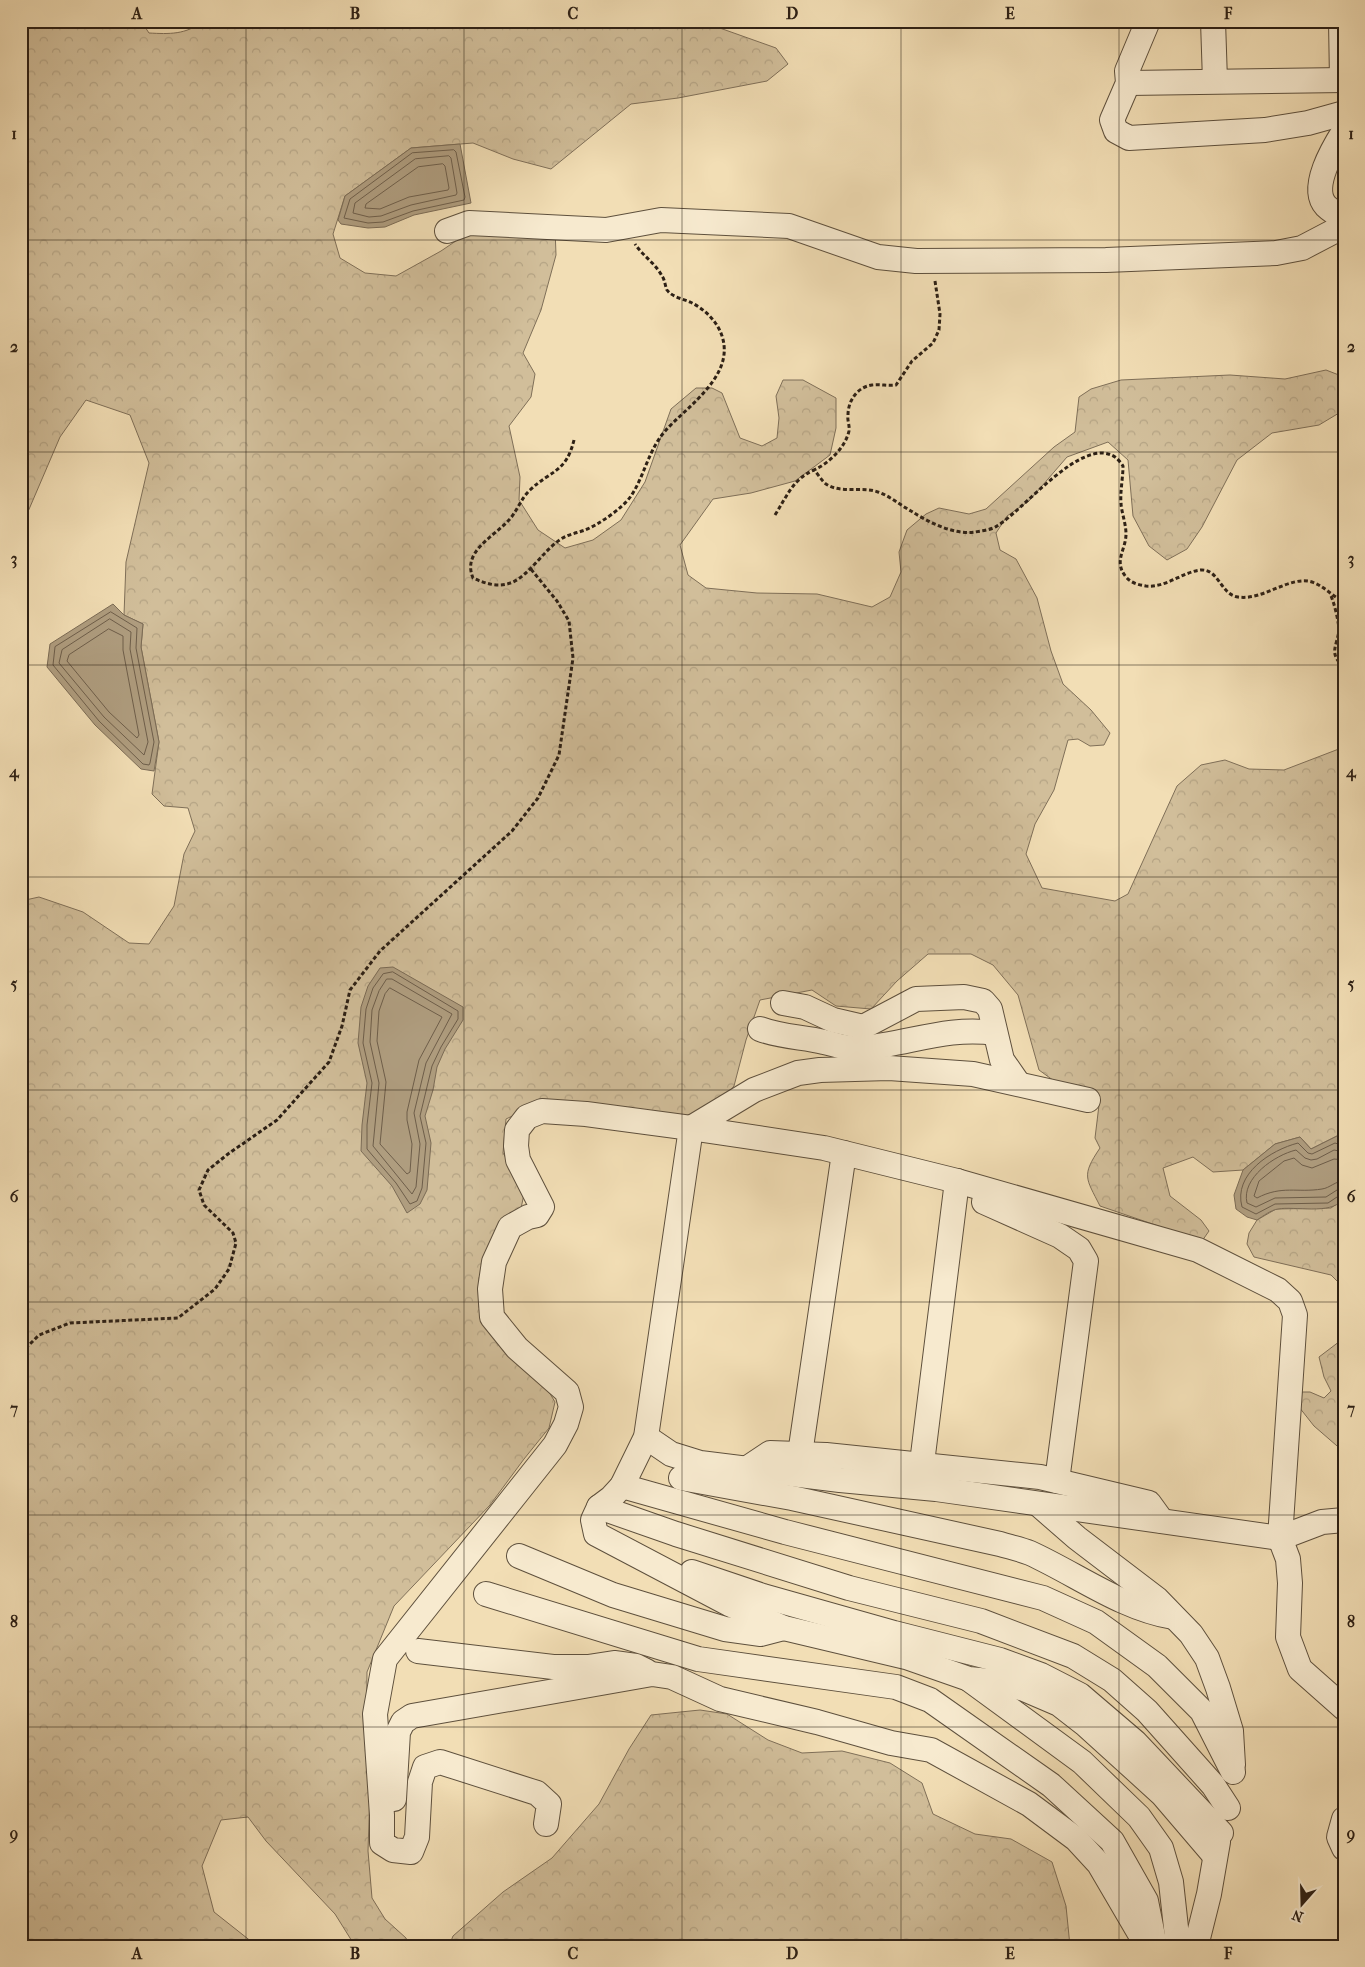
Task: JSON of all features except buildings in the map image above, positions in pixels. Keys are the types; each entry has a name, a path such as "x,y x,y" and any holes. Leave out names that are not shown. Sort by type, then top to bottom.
{"street":[{"path":"1148,21 1127,71 1128,83 1112,120 1116,131 1129,138 1265,130 1308,123 1344,113"},
{"path":"1213,21 1215,81"},
{"path":"1128,83 1343,80 1341,21"},
{"path":"1344,131 1324,166 1320,187 1321,197 1326,206 1338,214 1344,221"},
{"path":"447,231 469,223 606,230 661,220 789,226 878,257 934,261 1106,260 1276,253 1302,248 1344,226"},
{"path":"783,1003 806,1007 833,1020 863,1027 916,999 964,997 983,1001 990,1009 1002,1060 1018,1083"},
{"path":"760,1029 773,1034 824,1042 846,1049 870,1047 938,1034 974,1030 995,1034"},
{"path":"691,1128 754,1090 798,1073 820,1070 889,1068 973,1074 1088,1100"},
{"path":"546,1824 549,1804 537,1793 440,1762 425,1768 420,1782 417,1837 411,1852 394,1850 382,1843 382,1815 375,1714 385,1659 555,1445 566,1424 571,1407 566,1392 517,1348 492,1317 490,1289 494,1262 510,1227 537,1214 542,1207 518,1160 516,1146 517,1130 527,1117 542,1111 586,1114 824,1148 958,1181 1198,1250 1278,1290 1290,1301 1295,1315 1280,1538 1288,1559 1290,1583 1288,1637 1300,1668 1339,1695"},
{"path":"691,1128 646,1437 622,1486 599,1507 594,1520 596,1534 729,1604 784,1628 906,1657 969,1679 999,1682 1024,1689 1059,1704 1086,1725 1162,1794 1214,1856"},
{"path":"800,1454 844,1153"},
{"path":"922,1463 958,1181"},
{"path":"958,1181 973,1197 1060,1236 1079,1250 1086,1261 1056,1481"},
{"path":"646,1437 671,1454 700,1463 840,1480 936,1489 1280,1538 1322,1522 1344,1520"},
{"path":"746,1469 770,1453 922,1463 1040,1476 1149,1503 1162,1521"},
{"path":"681,1478 792,1498 1000,1544 1029,1553 1112,1596 1152,1614 1175,1618"},
{"path":"622,1486 785,1532 1042,1598 1096,1622 1157,1666 1202,1711 1233,1772"},
{"path":"1038,1504 1077,1538 1157,1599 1191,1634 1207,1658 1231,1731 1233,1772 1231,1797 1214,1856 1208,1894 1196,1946"},
{"path":"599,1507 676,1534 849,1588 982,1621 1073,1656 1112,1680 1147,1711 1213,1785 1228,1808"},
{"path":"519,1556 613,1595 715,1626 761,1634 784,1628"},
{"path":"680,1579 685,1572 694,1572 763,1596 1000,1660 1041,1675 1080,1695 1135,1742 1221,1833"},
{"path":"486,1594 698,1659 896,1687 930,1700 1051,1785 1112,1841 1146,1901 1155,1946"},
{"path":"418,1651 553,1667 588,1667 614,1663 636,1666 652,1674 672,1677 720,1699 817,1722 891,1743 931,1750 1029,1804 1076,1838 1099,1864 1147,1946"},
{"path":"382,1815 393,1816 398,1732 403,1722 412,1716 652,1674"},
{"path":"969,1679 1082,1762 1139,1817 1161,1848 1170,1882 1178,1946"},
{"path":"1344,1819 1338,1837 1344,1848"}],"path":[{"path":"574,440 571,454 561,469 528,491 509,520 485,541 473,556 469,569 473,578 486,584 500,585 514,582 545,551 561,539 598,524 631,496 654,446 667,428 714,381 722,362 724,347 722,337 711,316 692,303 675,296 668,290 662,275 638,248 631,237 637,224"},
{"path":"775,515 794,483 801,475 822,466 844,444 850,429 847,417 849,404 857,392 872,385 896,385 912,361 933,343 939,330 940,314 934,261"},
{"path":"814,470 826,484 836,488 877,491 930,522 950,529 973,532 995,527 1013,514 1062,470 1076,461 1093,454 1108,454 1116,457 1123,466 1121,501 1126,534 1120,559 1122,571 1131,582 1147,586 1166,584 1198,570 1207,570 1212,572 1226,591 1237,597 1252,597 1294,583 1310,581 1322,586 1330,594 1344,602"},
{"path":"21,1353 39,1335 70,1323 178,1318 215,1289 229,1269 236,1243 232,1233 204,1205 199,1190 208,1170 277,1120 323,1069 329,1062 342,1026 350,990 380,951 512,831 538,798 559,755 573,658 569,621 557,601 530,568"},
{"path":"1330,594 1336,606 1335,614 1339,629 1334,648 1336,658 1344,667"}],"green space":[{"path":"21,21 141,21 149,33 163,34 184,31 197,26 203,21 700,21 776,48 788,64 767,81 678,98 631,104 551,169 513,159 473,143 411,148 345,196 333,234 340,258 365,273 396,276 441,251 484,222 555,228 556,255 541,310 523,353 535,374 531,397 509,426 520,477 519,500 538,530 565,548 593,540 621,520 645,482 671,409 696,388 712,388 722,393 740,438 762,446 777,438 779,418 776,396 783,380 803,380 836,398 836,428 830,455 795,481 751,493 713,499 680,545 688,575 706,588 757,593 817,594 872,607 890,597 901,572 899,552 907,530 926,514 939,508 969,514 986,509 1054,447 1075,432 1079,397 1091,389 1121,380 1230,375 1285,379 1326,370 1344,377 1344,410 1319,425 1272,433 1237,460 1202,527 1187,549 1167,560 1149,546 1133,516 1128,460 1108,442 1067,457 1029,501 1007,516 996,533 1000,550 1016,559 1037,598 1051,651 1063,684 1091,710 1110,733 1104,745 1090,746 1078,739 1068,740 1054,790 1035,824 1026,854 1042,888 1115,901 1128,894 1177,786 1201,765 1225,760 1249,769 1284,770 1344,747 1344,1134 1311,1149 1300,1137 1275,1144 1243,1170 1213,1172 1193,1157 1163,1168 1170,1196 1201,1220 1209,1231 1202,1241 1100,1206 1091,1189 1088,1177 1090,1165 1100,1148 1095,1138 1099,1105 1085,1093 1061,1086 1039,1070 1018,995 993,965 971,954 928,954 897,981 871,1009 836,1006 812,990 760,1000 746,1040 734,1086 717,1107 679,1118 540,1103 506,1119 503,1153 520,1181 524,1194 519,1218 490,1250 479,1278 479,1307 487,1326 546,1387 555,1402 549,1428 490,1505 394,1606 367,1672 366,1754 370,1791 368,1851 372,1898 385,1919 406,1938 409,1946 355,1946 335,1914 266,1841 248,1817 221,1820 202,1866 214,1912 257,1946 21,1946 21,901 39,897 83,912 129,943 149,944 174,906 184,854 195,831 188,808 164,806 152,794 159,742 141,647 143,624 124,615 126,562 149,463 130,415 86,400 60,437 27,514 21,516"},
{"path":"1344,1194 1344,1288 1331,1275 1254,1257 1247,1244 1249,1233 1257,1220 1276,1209 1331,1208 1342,1200"},
{"path":"1344,1338 1344,1452 1314,1426 1299,1407 1302,1392 1310,1392 1324,1398 1331,1391 1324,1377 1319,1357"},
{"path":"700,1710 727,1714 768,1740 802,1753 842,1751 890,1763 922,1783 933,1814 975,1834 1011,1839 1052,1862 1066,1906 1070,1946 449,1946 453,1936 503,1892 552,1858 599,1804 629,1749 651,1715"}],"water":[{"path":"460,144 471,203 414,215 385,227 368,228 341,224 338,220 345,196 411,148"},
{"path":"113,604 124,615 143,624 141,647 159,742 154,771 141,769 95,725 47,667 50,644"},
{"path":"393,967 463,1007 463,1020 445,1049 437,1067 433,1090 425,1116 431,1143 427,1190 420,1204 407,1213 392,1186 361,1151 367,1083 358,1043 361,1007 368,986 380,968"},
{"path":"1341,1134 1345,1188 1344,1196 1337,1205 1321,1209 1278,1209 1257,1220 1247,1217 1236,1209 1234,1195 1243,1170 1275,1144 1300,1137 1311,1149"}]}
